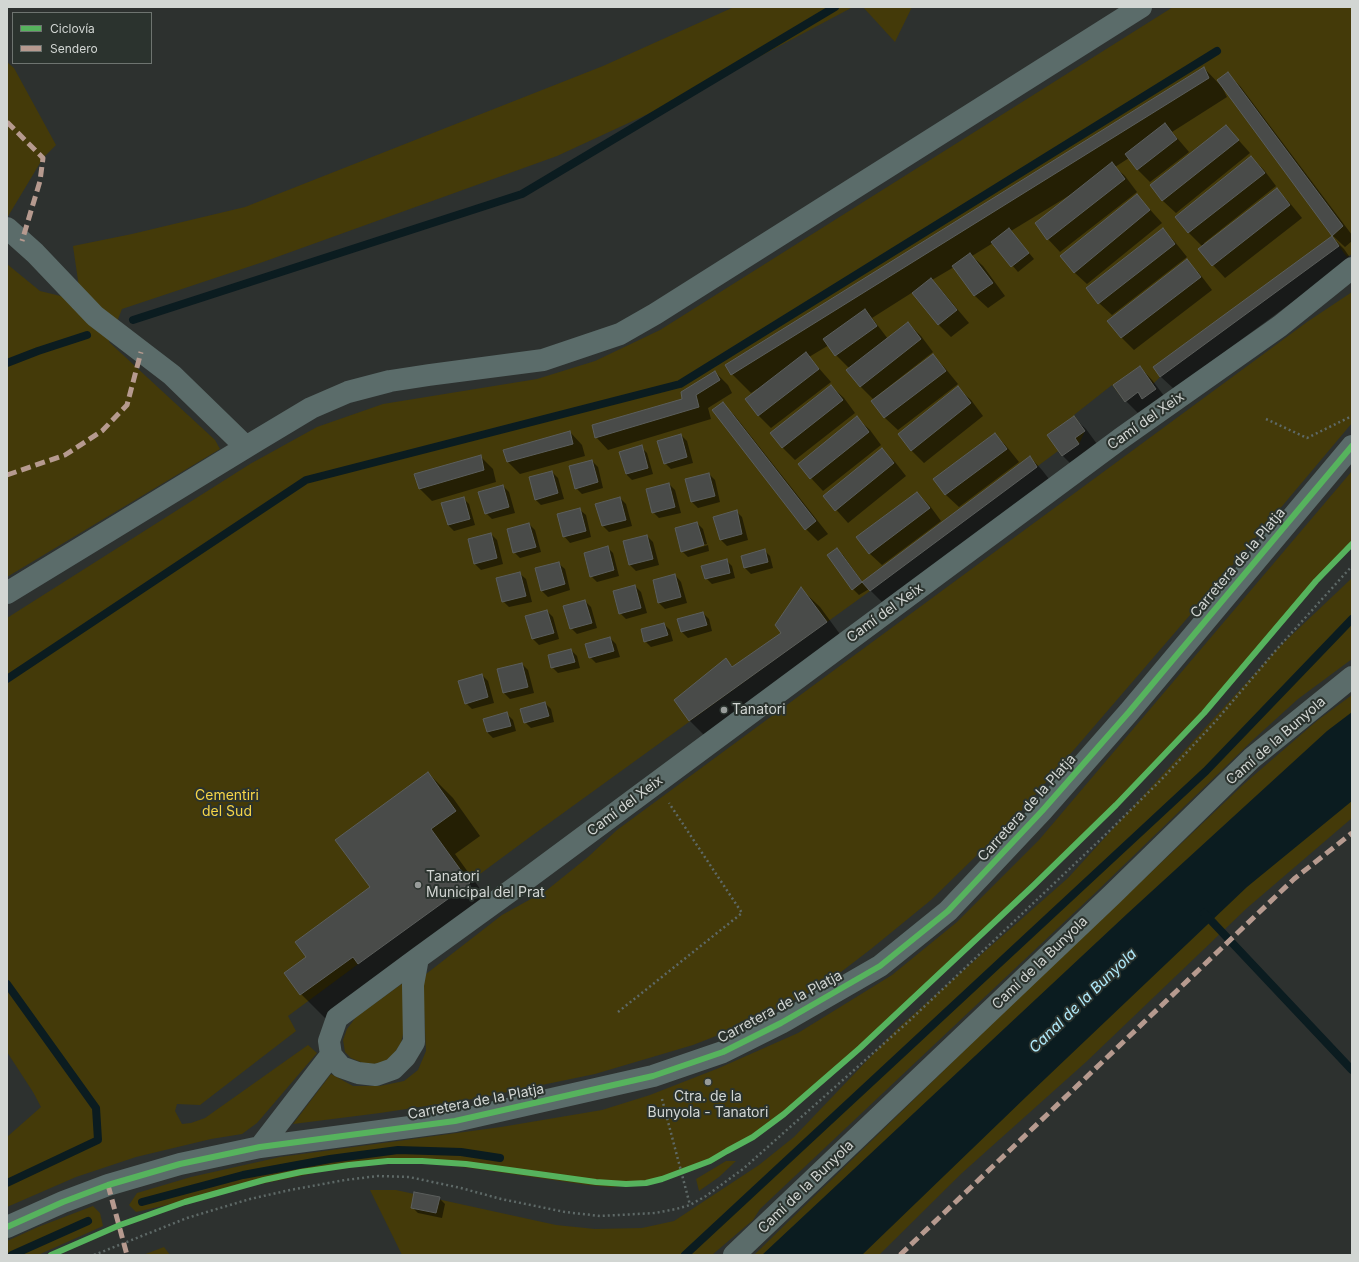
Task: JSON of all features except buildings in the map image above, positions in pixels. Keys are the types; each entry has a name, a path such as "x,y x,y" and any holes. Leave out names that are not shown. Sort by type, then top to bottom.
{"street":[{"path":"7,593 99,535 311,408 348,392 390,381 543,360 620,334 662,310 1141,7"},
{"path":"7,228 35,253 95,316 172,375 246,447"},
{"name":"Camí del Xeix","path":"331,1055 329,1041 337,1018 1120,439 1280,326 1352,268"},
{"name":"Carretera de la Platja","path":"7,1227 63,1202 108,1185 180,1164 260,1147 455,1121 654,1076 723,1052 780,1024 880,966 948,911 1042,812 1129,712 1352,446"},
{"name":"Camí de la Bunyola","path":"734,1255 1107,899 1252,758 1352,677"},
{"path":"260,1147 331,1055 341,1067 358,1073 376,1075 393,1069 405,1057 414,1042 413,985 418,958"}],"path":[{"path":"1266,419 1307,438 1350,417"},
{"path":"618,1012 742,913 668,801"},
{"path":"660,1094 690,1204"},
{"path":"675,1175 689,1170"}],"green space":[{"path":"734,7 853,7 674,102 557,156 263,262 122,309 109,342 215,440 220,449 7,577 7,264 40,291 81,301 73,246 132,234 245,207 603,66"},
{"path":"863,7 912,7 895,42"},
{"name":"Cementiri del Sud","path":"1173,7 1352,7 1352,254 1347,257 1339,246 1160,377 1153,384 1156,389 1142,399 1138,392 1125,402 1112,385 1074,415 1085,431 1079,444 1062,456 1058,451 870,591 530,837 288,1016 296,1031 200,1105 177,1104 175,1111 182,1124 191,1123 205,1118 308,1045 317,1053 257,1123 242,1134 211,1139 136,1157 76,1177 7,1207 7,1137 41,1107 7,1052 7,618 250,464 317,427 383,404 537,379 595,361 660,330"},
{"path":"7,62 14,68 56,145 43,158 7,218"},
{"path":"1352,292 1352,423 1215,586 1016,817 931,900 871,949 824,985 744,1025 693,1045 595,1074 479,1098 293,1124 331,1074 353,1086 380,1086 404,1081 418,1070 426,1051 423,986 426,974 502,915 547,890 588,857 617,830 1307,322"},
{"path":"1352,471 1352,543 1316,579 1201,715 1118,801 865,1043 788,1109 750,1138 682,1173 646,1183 612,1187 588,1185 429,1162 388,1162 349,1166 246,1187 136,1212 129,1205 137,1193 191,1177 280,1157 501,1127 602,1110 650,1095 719,1068 798,1033 892,975 957,922 1039,840"},
{"path":"1352,578 1352,659 1298,699 1255,738 1094,894 760,1209 753,1220 712,1255 402,1255 370,1190 396,1190 556,1225 595,1229 642,1228 674,1221 759,1165 794,1137 898,1028 1068,878 1278,648"},
{"path":"1352,695 1352,727 785,1255 754,1255 1008,1008 1245,783 1318,720"},
{"path":"1352,781 1352,818 1247,908 1086,1062 962,1173 879,1255 846,1255"},
{"path":"403,983 404,1030 401,1043 393,1055 383,1063 372,1064 363,1063 351,1058 345,1052 343,1040 347,1029 356,1017"},
{"path":"726,1161 736,1161 719,1177 699,1191 696,1179"},
{"path":"93,1206 100,1213 103,1226 38,1255 7,1255 7,1241 38,1227"},
{"path":"164,1247 170,1255 143,1255"}],"water":[{"name":"Canal de la Bunyola","path":"1352,712 1352,801 1247,887 862,1255 762,1255 1128,913 1327,731"}],"waterway":[{"path":"133,320 522,194 835,7"},
{"path":"7,679 306,480 680,384 1217,51"},
{"path":"7,363 87,335"},
{"path":"685,1255 1206,771 1352,619"},
{"path":"1204,913 1352,1070"},
{"path":"7,984 96,1108 98,1140 7,1183"},
{"path":"142,1202 243,1175 330,1159 398,1150 461,1152 500,1158"},
{"path":"12,1255 88,1221"}],"marked path":[{"path":"7,122 43,158 40,181 22,241"},
{"path":"7,475 65,455 102,431 127,405 141,352"},
{"path":"900,1255 1294,879 1352,833"},
{"path":"108,1185 127,1255"}],"cycle path":[{"path":"7,1227 63,1202 108,1185 180,1164 260,1147 455,1121 653,1076 723,1052 781,1023 880,966 948,911 1042,811 1129,712 1352,446"},
{"path":"51,1255 120,1225 185,1202 264,1180 301,1172 349,1165 388,1161 422,1161 466,1164 596,1182 626,1184 646,1183 662,1179 710,1161 753,1137 784,1114 860,1048 1034,885 1116,805 1204,713 1316,581 1352,544"}],"place":[{"name":"Tanatori","path":"724,710"},
{"name":"Tanatori Municipal del Prat","path":"418,885"},
{"name":"Ctra. de la Bunyola - Tanatori","path":"708,1082"}]}
